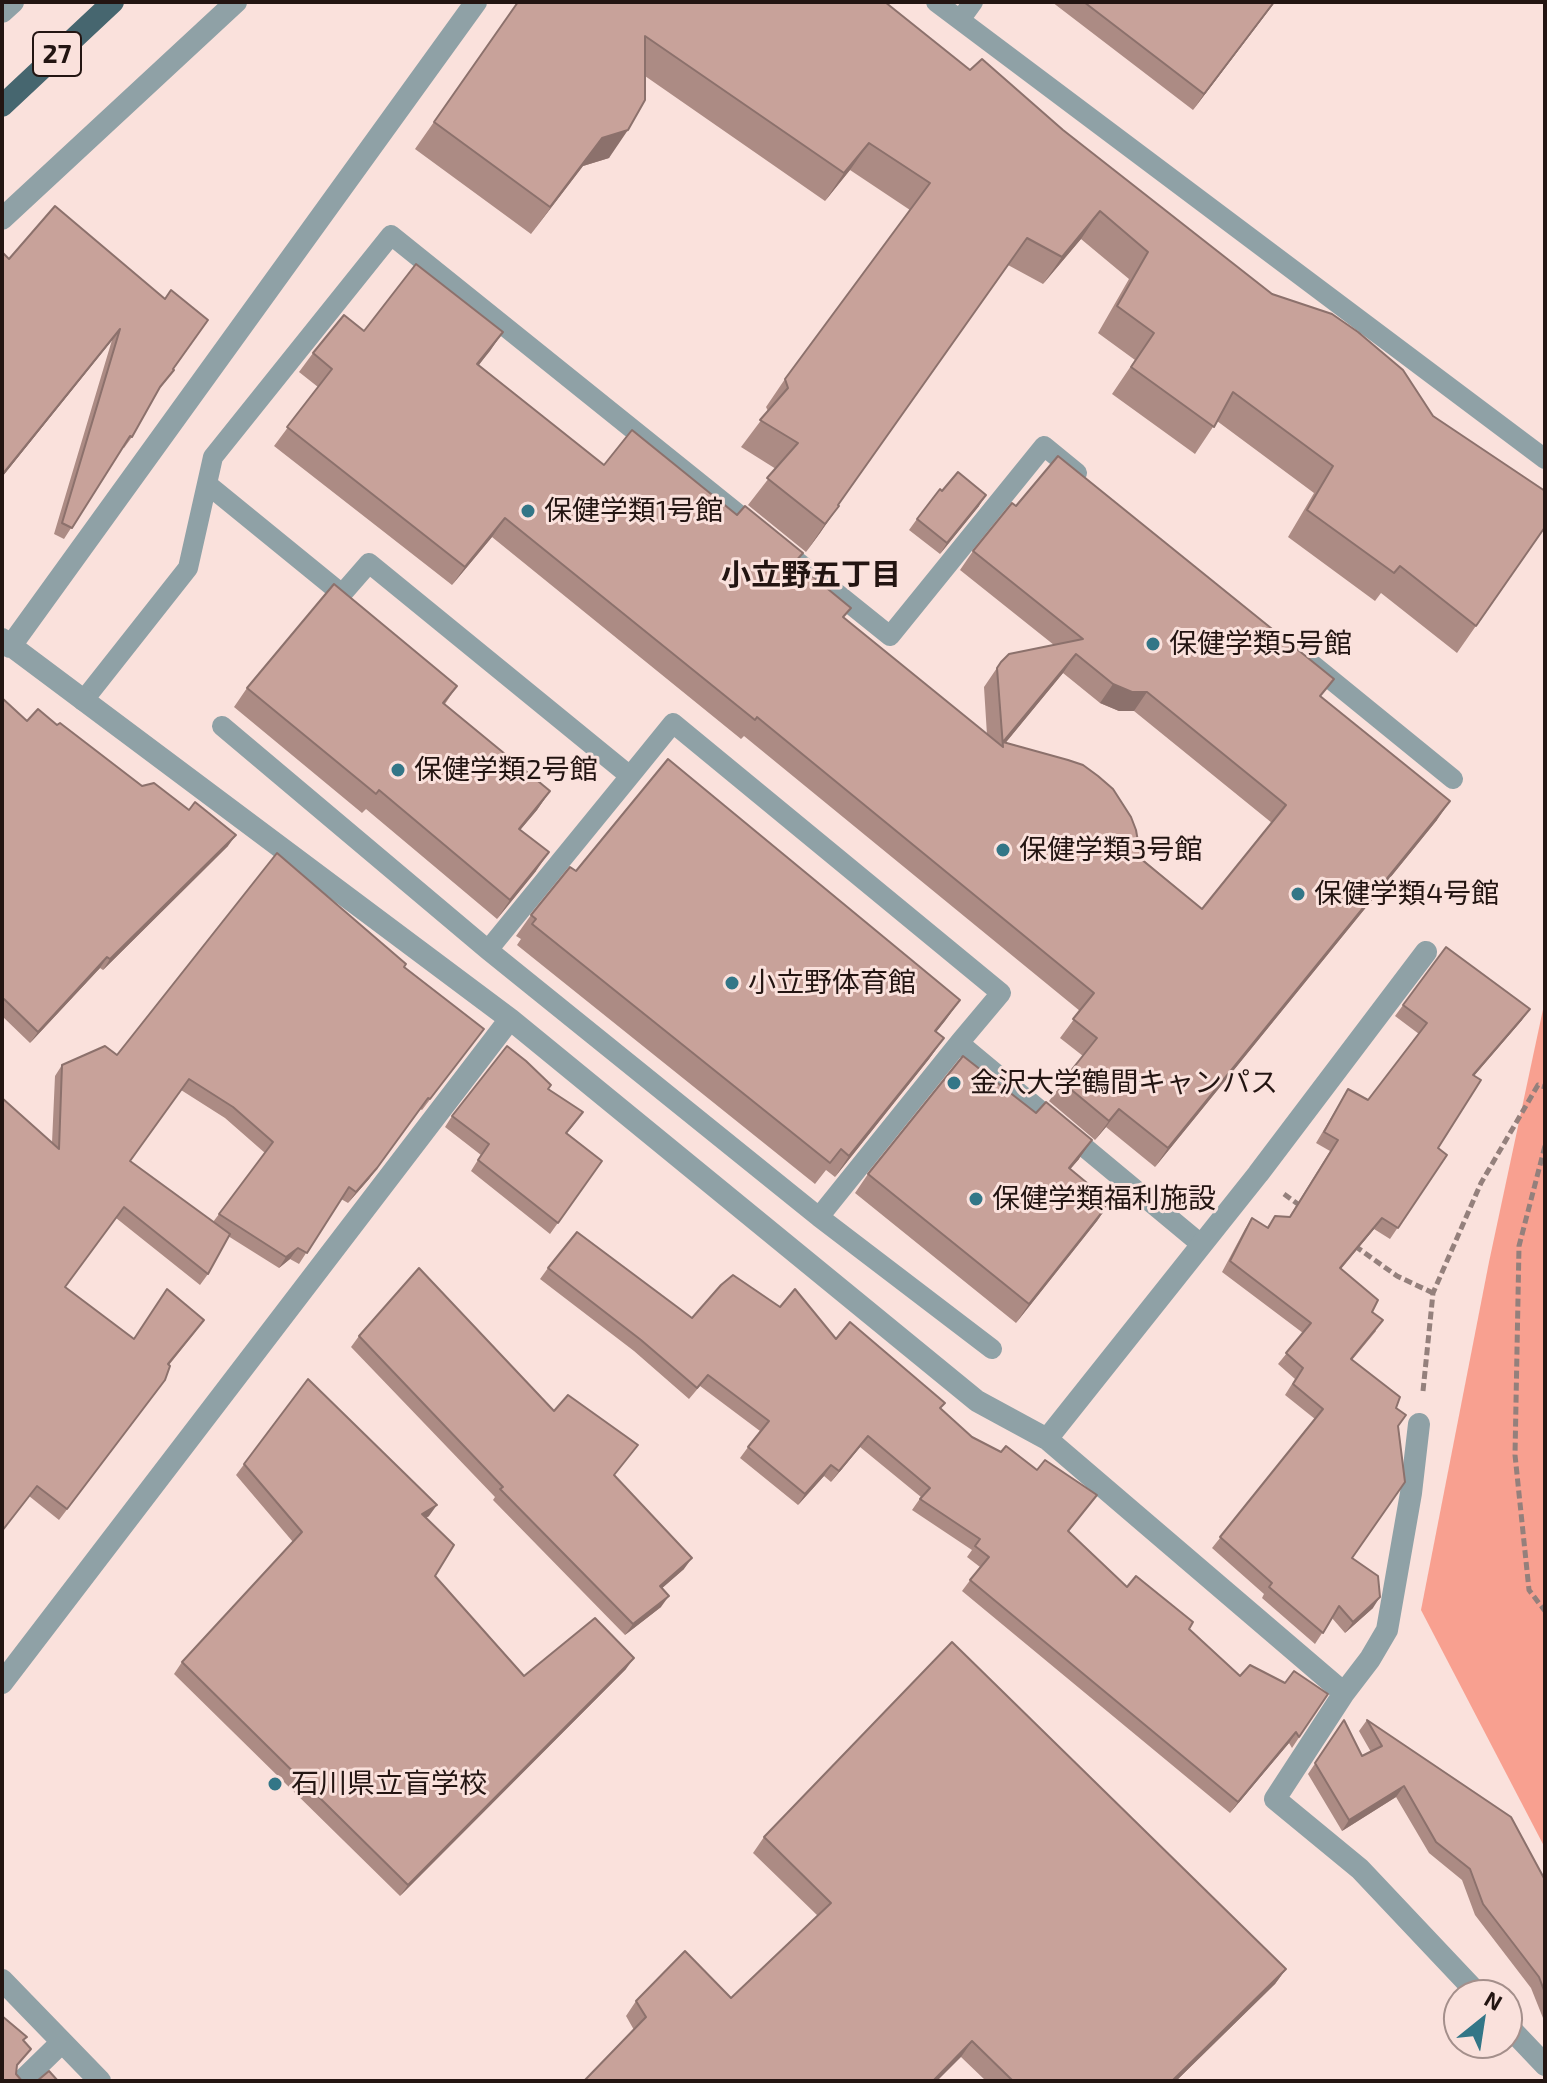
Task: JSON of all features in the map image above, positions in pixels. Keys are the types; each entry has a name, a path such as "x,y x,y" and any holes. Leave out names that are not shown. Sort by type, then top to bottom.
{"main road":[{"name":"27","path":"2,106 113,2"}],"street":[{"path":"2,12 13,2"},
{"path":"2,219 236,2"},
{"path":"476,2 6,643 510,1019 977,1401 1047,1439 1344,1693"},
{"path":"1047,1439 1258,1174 1426,952"},
{"path":"2,1683 510,1019"},
{"path":"1419,1424 1411,1493 1387,1630 1275,1799 1360,1869 1464,1979"},
{"path":"2,1980 100,2081"},
{"path":"1523,2042 1545,2065"},
{"path":"22,2081 61,2043"}],"lane":[{"path":"936,2 1545,459"},
{"path":"960,20 973,2"},
{"path":"83,701 188,568 213,457 391,235 890,636 1044,446 1094,486"},
{"path":"207,484 342,594 369,563 630,776"},
{"path":"1304,658 1453,779"},
{"path":"488,950 673,723 1001,993 819,1217"},
{"path":"222,726 488,950 819,1217 992,1349"},
{"path":"959,1043 1202,1245"}],"path":[{"path":"1419,1424 1433,1293 1481,1183 1538,1085 1545,1087"},
{"path":"1545,1146 1519,1246 1515,1455 1529,1590 1545,1611"},
{"path":"1258,1174 1308,1211"},
{"path":"1347,1239 1397,1276 1433,1293"}],"shaded area":[{"path":"1545,1000 1545,1848 1421,1610 1489,1262"}],"building":[{"path":"518,2 885,2 970,70 982,59 1063,130 1272,294 1332,314 1358,332 1403,370 1433,416 1545,491 1545,527 1476,626 1400,566 1394,573 1307,510 1333,466 1233,392 1214,427 1131,367 1154,333 1117,306 1148,252 1100,211 1062,257 1027,238 825,524 767,478 798,443 760,420 788,388 785,379 930,183 869,143 844,173 645,36 645,100 628,130 602,138 550,207 434,122"},
{"path":"1084,2 1274,2 1204,94"},
{"path":"55,206 165,299 171,290 208,320 160,387 132,437 72,528 62,523 120,329 2,475 2,252 9,259"},
{"path":"416,264 503,332 477,364 604,465 632,430 737,515 745,506 803,553 795,562 851,608 843,617 1003,747 997,668 1001,662 1009,654 1083,639 973,551 1012,503 1016,506 1058,456 1334,679 1320,696 1450,801 1168,1148 1119,1109 1109,1121 1062,1082 1097,1038 1073,1019 1094,993 757,717 755,720 505,518 465,567 287,427 332,369 313,353 344,315 364,331","holes":["1076,654 1113,684 1132,692 1147,692 1286,805 1202,909 1141,859 1131,817 1113,789 1098,776 1083,765 1003,742"]},
{"path":"958,472 986,495 947,543 917,519"},
{"name":"保健学類2号館","path":"334,584 457,686 443,703 550,791 519,829 549,852 510,900 379,790 376,794 247,688"},
{"path":"2,698 27,721 38,709 142,786 154,783 189,810 195,802 236,835 110,959 107,957 38,1032 2,1000"},
{"name":"小立野体育館","path":"668,759 960,1000 935,1031 944,1038 849,1156 841,1149 830,1163 532,924 536,919 531,915 570,867 576,871"},
{"path":"277,853 406,964 404,967 484,1029 377,1168 356,1192 349,1187 307,1253 298,1248 286,1257 219,1214 273,1142 233,1107 189,1079 130,1161 230,1234 208,1274 124,1207 65,1287 134,1339 167,1289 204,1320 168,1364 165,1380 67,1509 37,1486 2,1531 2,1098 59,1149 62,1065 105,1046 117,1055"},
{"path":"1446,947 1530,1009 1473,1075 1481,1080 1438,1148 1447,1155 1398,1228 1382,1218 1340,1268 1378,1300 1372,1312 1383,1320 1351,1359 1400,1397 1396,1408 1406,1415 1398,1426 1405,1482 1352,1558 1378,1576 1380,1597 1353,1622 1339,1606 1323,1633 1269,1587 1272,1583 1220,1537 1323,1409 1293,1384 1303,1368 1286,1353 1311,1323 1230,1261 1252,1218 1268,1228 1275,1216 1290,1217 1338,1140 1324,1132 1348,1089 1368,1100 1427,1023 1403,1005"},
{"path":"507,1046 551,1085 548,1089 583,1112 566,1133 602,1161 558,1223 478,1160 489,1144 452,1116"},
{"name":"保健学類福利施設","path":"963,1056 1036,1113 1046,1102 1092,1140 1069,1168 1110,1202 1029,1304 868,1174"},
{"path":"577,1232 692,1318 733,1275 780,1307 795,1289 836,1339 850,1322 945,1403 940,1408 972,1437 1001,1452 1006,1446 1037,1470 1045,1460 1097,1495 1068,1531 1127,1587 1136,1576 1193,1622 1189,1629 1240,1676 1250,1665 1285,1683 1294,1671 1328,1694 1299,1737 1296,1732 1238,1802 970,1580 989,1557 975,1546 980,1539 920,1499 930,1488 868,1436 839,1471 831,1465 805,1494 748,1447 769,1421 708,1375 697,1388 548,1268"},
{"path":"419,1268 554,1411 568,1395 638,1445 614,1475 692,1558 660,1586 669,1596 633,1624 500,1489 503,1487 359,1336"},
{"path":"308,1379 437,1505 422,1514 454,1545 435,1576 524,1676 595,1618 634,1658 408,1885 182,1662 302,1532 244,1464"},
{"path":"952,1642 1286,1969 1172,2081 1013,2081 972,2041 933,2081 584,2081 646,2017 636,2001 685,1951 731,1998 831,1903 764,1837"},
{"path":"1344,1720 1362,1756 1382,1746 1367,1720 1511,1817 1545,1880 1545,1993 1539,1977 1483,1904 1470,1869 1436,1842 1404,1786 1349,1820 1315,1763"},
{"path":"2,2016 27,2037 23,2040 31,2049 17,2065 16,2074 22,2081 2,2081"},
{"path":"49,2071 58,2081 37,2081"}],"place":[{"name":"保健学類1号館","path":"528,511"},
{"name":"保健学類5号館","path":"1153,644"},
{"name":"保健学類2号館","path":"398,770"},
{"name":"保健学類3号館","path":"1003,850"},
{"name":"保健学類4号館","path":"1298,894"},
{"name":"小立野体育館","path":"732,983"},
{"name":"金沢大学鶴間キャンパス","path":"954,1083"},
{"name":"保健学類福利施設","path":"976,1199"},
{"name":"石川県立盲学校","path":"275,1784"}],"district":[{"name":"小立野五丁目","path":"811,575"}]}
